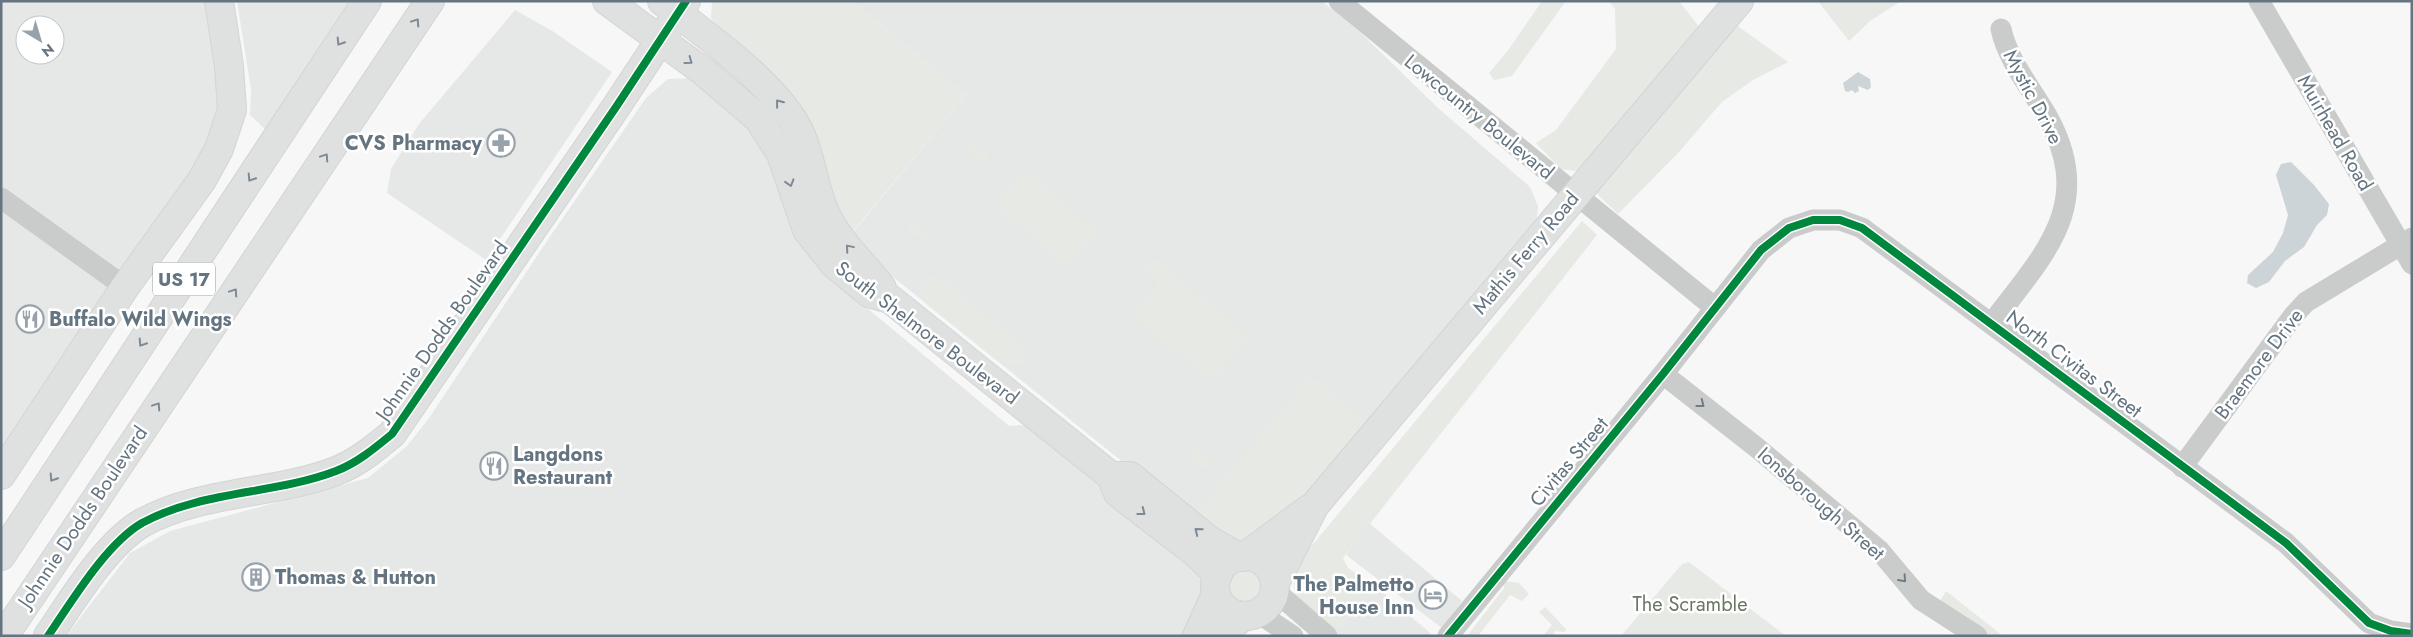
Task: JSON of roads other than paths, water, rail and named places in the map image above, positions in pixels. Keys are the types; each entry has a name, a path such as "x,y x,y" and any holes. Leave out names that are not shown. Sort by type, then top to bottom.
{"main road":[{"path":"1,476 125,287 202,180 219,149 232,110 229,66 219,1"},
{"name":"US 17","path":"1,556 367,1"},
{"name":"Johnnie Dodds Boulevard","path":"4,636 430,1"},
{"name":"South Shelmore Boulevard","path":"607,1 704,72 758,118 781,154 807,230 834,264 870,293 890,300 1111,476 1118,493 1198,555 1217,584"},
{"name":"Mathis Ferry Road","path":"1275,586 1315,505 1738,1"},
{"path":"675,5 771,93 796,126 813,167 822,206 837,233 890,300"},
{"name":"Johnnie Dodds Boulevard","path":"48,636 104,556 141,524 194,502 263,490 336,471 361,458 392,434 661,40 675,5"},
{"name":"South Shelmore Boulevard","path":"1111,476 1130,476 1209,540 1242,557"},
{"name":"Mathis Ferry Road","path":"1242,557 1315,505"},
{"path":"1197,636 1217,584 1230,560 1242,557 1257,559 1271,571 1275,586 1269,605 1218,636"},
{"path":"1217,584 1227,610 1251,615"}],"street":[{"name":"Lowcountry Boulevard","path":"1339,1 1714,308"},
{"name":"Muirhead Road","path":"2259,1 2406,241 2412,264"},
{"name":"Mystic Drive","path":"1992,323 2054,237 2065,205 2066,185 2064,163 2056,135 2011,57 2001,29"},
{"path":"1,198 125,287"},
{"name":"North Civitas Street","path":"1714,308 1761,250 1775,238 1801,223 1827,219 1851,223 1862,228 2286,543 2369,623 2391,631 2412,634"},
{"name":"Braemore Drive","path":"2182,467 2294,315 2321,292 2406,241"},
{"name":"Civitas Street","path":"1448,636 1663,374 1714,308"},
{"name":"Ionsborough Street","path":"1663,374 1762,452 1879,550 1922,600 1977,636"},
{"path":"1275,586 1282,597 1327,636"},
{"path":"1251,615 1293,636"}],"place":[{"name":"CVS Pharmacy","path":"501,143"},
{"name":"Buffalo Wild Wings","path":"30,319"},
{"name":"Langdons Restaurant","path":"494,466"},
{"name":"Thomas & Hutton","path":"256,577"},
{"name":"The Palmetto House Inn","path":"1433,595"}],"park label":[{"name":"The Scramble","path":"1690,604"}]}
